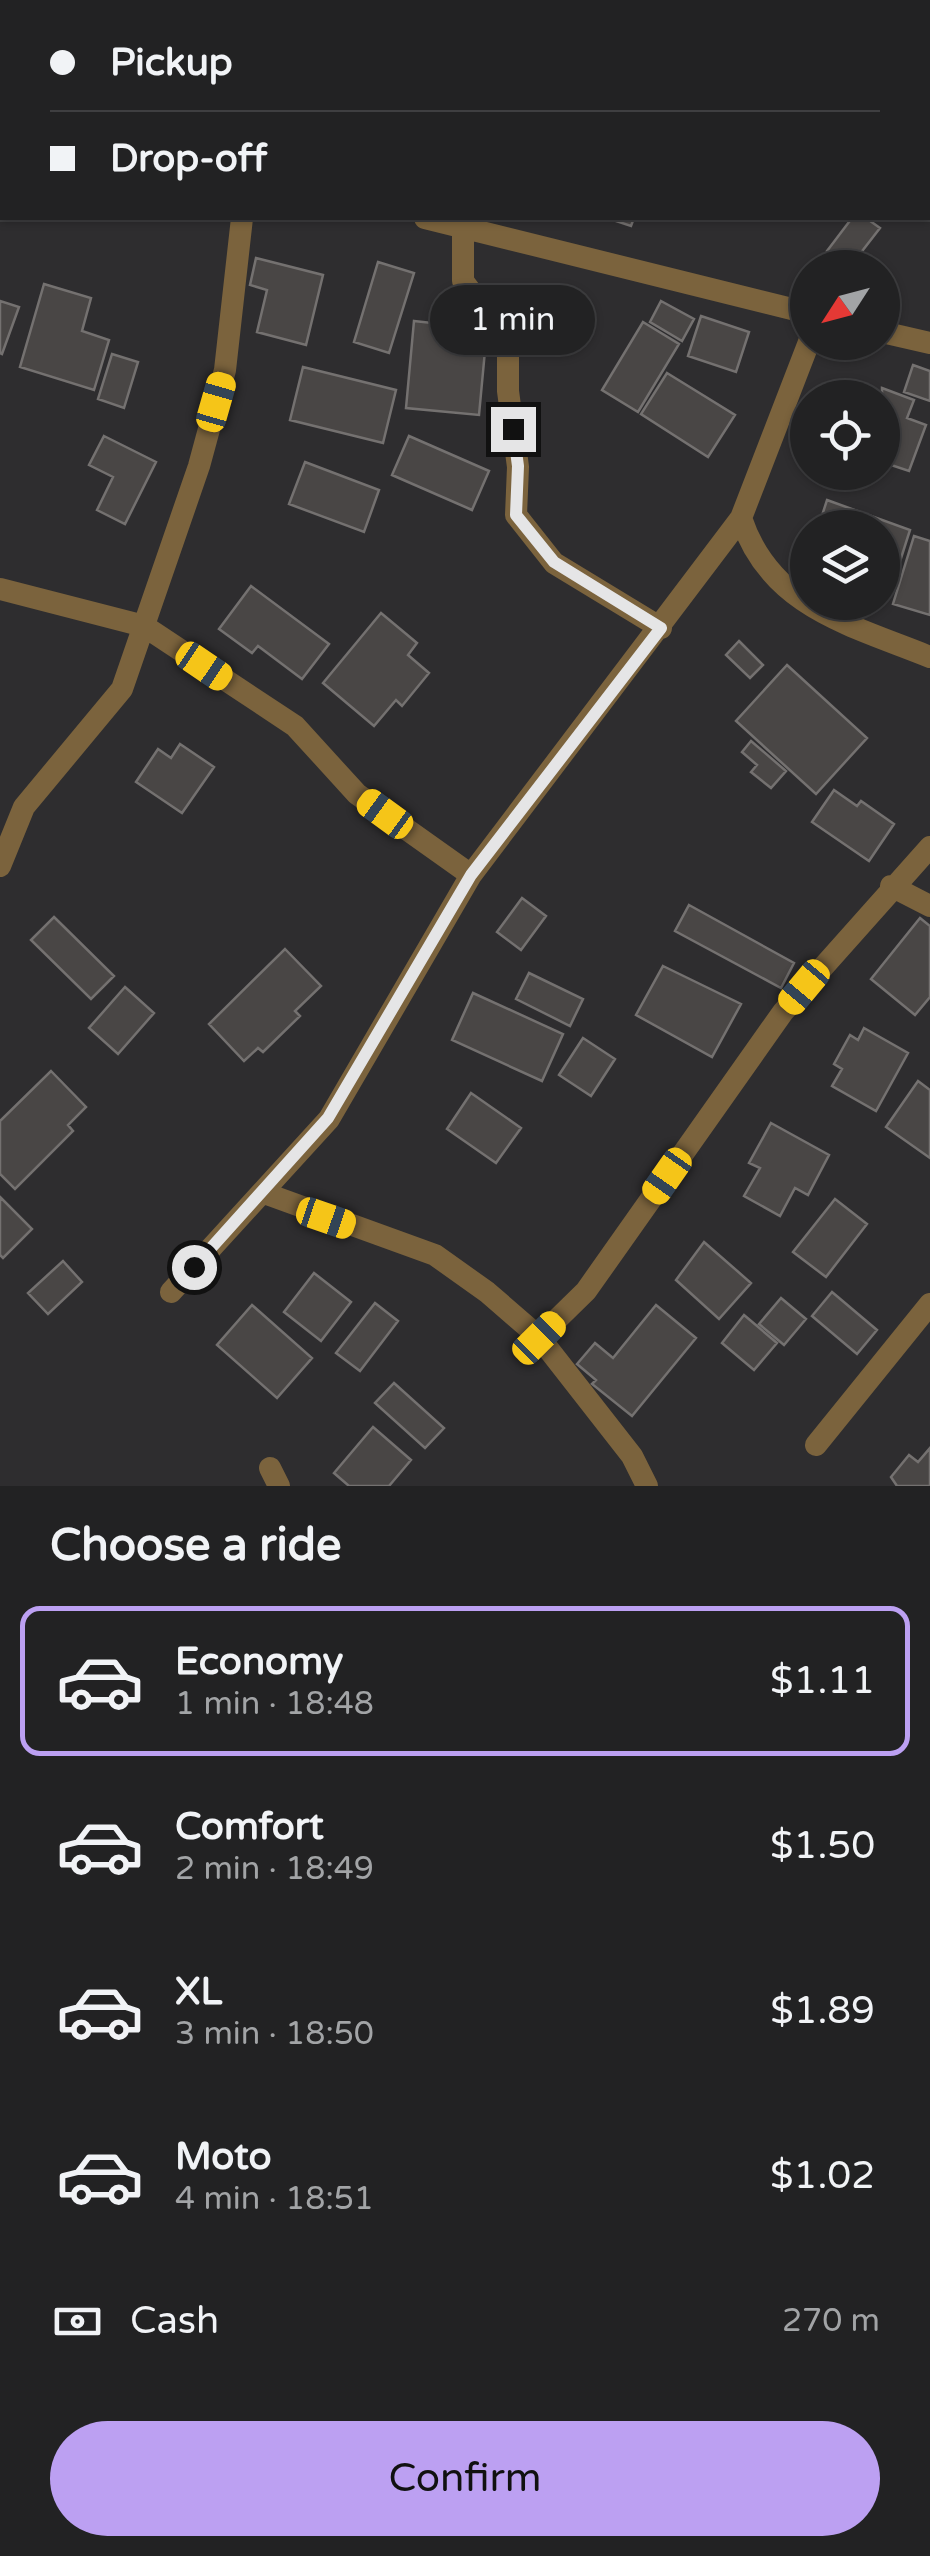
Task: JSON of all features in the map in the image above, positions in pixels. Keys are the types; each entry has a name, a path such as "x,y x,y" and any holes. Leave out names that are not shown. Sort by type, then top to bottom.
{"street":[{"path":"0,866 24,807 122,689 225,370 242,220"},
{"path":"433,220 790,309"},
{"path":"463,228 463,281 508,341 508,391 518,466 516,515 554,562 661,628"},
{"path":"900,336 930,343"},
{"path":"172,1292 264,1193 339,1103 471,875 661,628 740,518 802,360"},
{"path":"740,518 750,547 779,585 828,616 930,657"},
{"path":"0,588 144,626 295,726 357,794 471,875"},
{"path":"539,1338 586,1291 783,1012 891,886 930,848"},
{"path":"891,886 930,906"},
{"path":"264,1193 434,1255 539,1338 632,1456 647,1486"},
{"path":"816,1445 930,1304"}],"building":[{"path":"850,220 869,220 880,228 863,250 828,250"},
{"path":"256,258 323,275 306,345 257,332 267,290 250,285"},
{"path":"378,262 414,273 389,353 354,342"},
{"path":"44,284 91,298 82,331 109,340 94,390 20,367"},
{"path":"0,301 19,307 2,354 0,353"},
{"path":"661,301 694,319 682,341 650,322"},
{"path":"701,316 749,332 736,372 688,356"},
{"path":"414,321 487,329 479,415 406,408"},
{"path":"643,322 679,344 638,412 602,390"},
{"path":"112,354 138,362 124,408 98,399"},
{"path":"913,365 930,371 930,401 904,392"},
{"path":"303,367 396,390 383,443 290,420"},
{"path":"667,373 735,415 708,457 641,414"},
{"path":"900,395 914,400 907,418 926,425 909,471 900,468"},
{"path":"104,436 156,462 125,524 97,510 113,477 89,465"},
{"path":"409,436 489,471 472,510 392,475"},
{"path":"305,462 379,490 364,532 289,504"},
{"path":"827,500 855,510 824,510"},
{"path":"900,526 910,530 900,561"},
{"path":"914,536 930,541 930,615 900,606 900,581"},
{"path":"251,586 329,644 302,679 258,646 252,653 219,629"},
{"path":"381,613 417,643 408,655 429,673 402,706 396,700 374,726 323,683"},
{"path":"739,641 763,665 750,678 726,655"},
{"path":"787,665 867,738 816,794 736,721"},
{"path":"751,741 786,771 771,788 751,772 757,765 742,752"},
{"path":"180,744 214,767 182,813 136,782 158,749 171,758"},
{"path":"834,790 857,806 861,801 894,824 869,861 812,822"},
{"path":"522,898 546,916 521,950 497,932"},
{"path":"689,905 794,963 781,988 675,931"},
{"path":"54,917 114,976 91,999 31,940"},
{"path":"920,918 930,926 930,997 915,1015 871,979"},
{"path":"285,949 321,986 295,1011 300,1016 263,1052 258,1048 244,1061 209,1024"},
{"path":"663,966 741,1004 712,1057 636,1015"},
{"path":"529,973 583,999 570,1026 516,999"},
{"path":"125,987 154,1013 118,1054 89,1028"},
{"path":"473,993 563,1034 542,1081 452,1040"},
{"path":"864,1028 908,1053 876,1111 832,1086 842,1069 834,1064 850,1035 858,1040"},
{"path":"583,1038 615,1059 591,1096 559,1075"},
{"path":"51,1071 86,1107 68,1125 73,1131 15,1189 0,1174 0,1121"},
{"path":"918,1081 930,1090 930,1158 886,1127"},
{"path":"471,1093 521,1128 496,1163 447,1129"},
{"path":"771,1123 829,1155 808,1195 795,1188 780,1216 744,1196 760,1168 749,1163"},
{"path":"0,1197 32,1229 3,1258 0,1255"},
{"path":"835,1199 867,1224 826,1277 793,1252"},
{"path":"704,1242 751,1283 719,1319 676,1280"},
{"path":"63,1261 82,1282 48,1314 28,1293"},
{"path":"314,1273 351,1302 321,1341 284,1312"},
{"path":"832,1292 877,1330 857,1354 812,1316"},
{"path":"781,1298 806,1319 784,1345 759,1324"},
{"path":"375,1303 398,1321 360,1371 336,1353"},
{"path":"252,1305 312,1358 277,1398 217,1345"},
{"path":"656,1305 696,1338 632,1416 592,1384 596,1380 577,1364 595,1343 613,1358"},
{"path":"744,1315 777,1343 754,1370 722,1343"},
{"path":"394,1383 444,1428 425,1448 375,1403"},
{"path":"373,1427 411,1460 389,1486 349,1486 334,1473"},
{"path":"930,1448 930,1486 897,1486 891,1477 909,1455 918,1462"}],"route":[{"path":"194,1267 328,1118 369,1056 471,875 661,628 554,562 516,515 518,466 513,429"}]}
